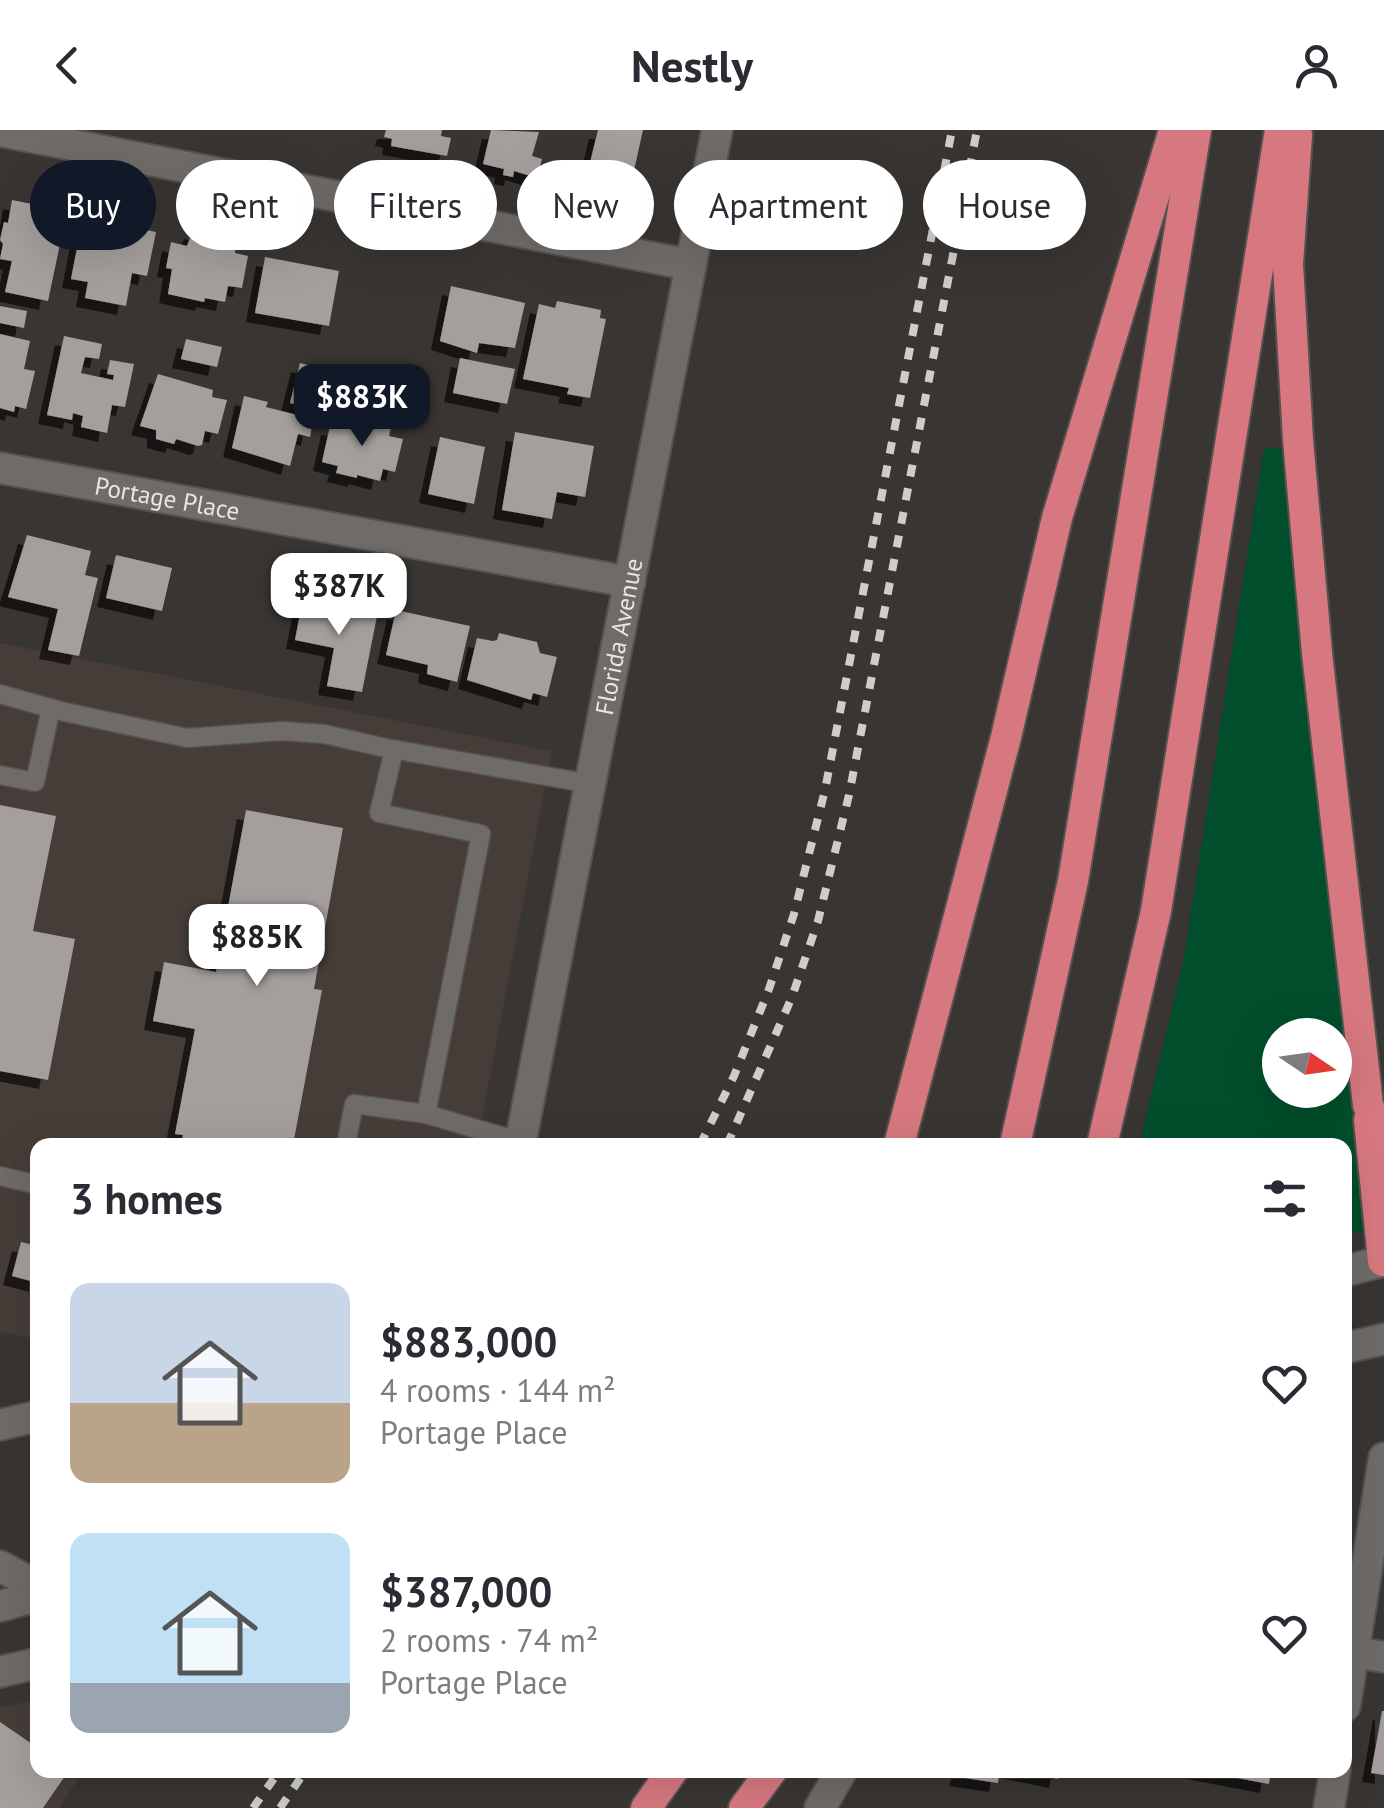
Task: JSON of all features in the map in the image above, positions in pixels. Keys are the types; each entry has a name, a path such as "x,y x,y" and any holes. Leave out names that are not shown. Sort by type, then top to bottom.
{"highway":[{"path":"901,1138 1006,737 1057,518 1174,130"},
{"path":"1018,1138 1073,881 1196,130"},
{"path":"1104,1138 1156,911 1280,130"},
{"path":"1297,130 1288,264 1298,440 1383,1261"},
{"path":"1368,1105 1384,1140"},
{"path":"646,1808 668,1778"},
{"path":"744,1808 766,1778"}],"street":[{"name":"Florida Avenue","path":"521,1138 717,130"},
{"path":"0,131 691,265"},
{"name":"Portage Place","path":"0,468 630,582"},
{"path":"1352,1269 1383,1261 1384,1270"},
{"path":"1352,1346 1384,1339"},
{"path":"0,1426 30,1418"},
{"path":"1352,1683 1361,1653 1384,1458"},
{"path":"0,1566 30,1583"},
{"path":"0,1606 30,1598"},
{"path":"0,1672 30,1665"},
{"path":"820,1808 837,1778"},
{"path":"1329,1808 1334,1778"}],"lane":[{"path":"0,694 187,738 281,731 324,734 591,784"},
{"path":"0,775 35,782 51,708"},
{"path":"394,750 379,813 481,834 426,1114"},
{"path":"347,1138 354,1104 426,1114 501,1138"},
{"path":"0,1176 30,1183"}],"shaded area":[{"path":"0,643 552,751 478,1138 30,1138 30,1338 0,1332"},
{"path":"30,1701 30,1778 79,1778 59,1808 0,1808 0,1708"}],"green space":[{"path":"1264,448 1287,448 1349,1018 1262,1018 1262,1108 1352,1108 1352,1049 1365,1169 1365,1230 1352,1234 1352,1138 1141,1138 1183,963"}],"building":[{"path":"386,130 442,130 441,136 451,138 447,156 391,146 392,139 384,137"},
{"path":"491,130 539,132 532,156 542,160 517,160 513,177 503,175 504,169 497,167 497,160 484,160"},
{"path":"598,130 643,130 636,160 591,160"},
{"path":"12,200 30,204 30,250 59,250 48,301 5,292 12,261 0,259 0,240 4,222 8,223"},
{"path":"171,242 176,243 176,250 235,250 248,256 242,288 228,286 225,302 168,294 172,269 166,268"},
{"path":"77,250 152,250 147,276 132,273 126,306 85,298 88,282 71,279"},
{"path":"265,257 339,271 329,326 255,313"},
{"path":"451,286 525,303 515,348 479,343 477,353 440,341"},
{"path":"557,301 601,310 600,318 606,319 590,398 567,394 569,388 523,379 539,304 555,308"},
{"path":"0,306 27,311 24,328 0,323"},
{"path":"0,334 30,341 24,369 35,371 26,409 15,406 14,412 0,408"},
{"path":"64,336 102,344 99,359 85,357 81,373 113,380 114,375 107,374 110,360 134,364 125,407 112,405 107,433 81,427 83,416 73,413 72,420 47,415"},
{"path":"186,339 222,347 217,367 181,359"},
{"path":"460,358 515,369 507,404 453,393"},
{"path":"300,363 323,369 310,437 298,434 290,466 232,448 244,396 297,415 299,405 290,403"},
{"path":"158,374 213,390 212,397 227,400 218,434 205,431 202,445 198,446 176,439 174,444 156,439 156,430 140,426"},
{"path":"340,415 391,427 389,436 403,439 395,472 383,469 380,481 357,478 336,473 338,466 322,462 330,426 337,427"},
{"path":"515,432 594,446 585,497 557,492 552,519 502,510"},
{"path":"440,437 485,447 474,504 428,494"},
{"path":"27,535 91,551 85,575 98,578 79,656 48,650 58,609 8,597"},
{"path":"116,555 172,568 162,611 106,598"},
{"path":"304,593 341,600 340,604 358,607 357,612 377,616 362,692 327,686 334,648 295,640"},
{"path":"396,610 470,626 457,682 427,674 428,665 386,655"},
{"path":"499,633 537,642 540,653 557,657 547,697 533,693 531,700 467,680 477,638 493,641"},
{"path":"0,805 56,816 33,931 75,939 48,1080 0,1071"},
{"path":"246,810 343,828 314,989 322,990 294,1138 182,1138 175,1134 195,1029 153,1021 164,962 216,972"},
{"path":"21,1242 30,1244 30,1281 12,1276"},
{"path":"1384,1711 1384,1775 1371,1773"},
{"path":"0,1722 30,1743 30,1778 64,1778 43,1808 0,1808"},
{"path":"965,1778 999,1778 998,1783"},
{"path":"1237,1778 1270,1778 1269,1784"}],"railway":[{"path":"703,1138 769,989 794,914 825,790 952,130"},
{"path":"730,1138 792,997 818,921 849,795 977,130"},
{"path":"253,1808 274,1778"},
{"path":"280,1808 301,1778"}]}
